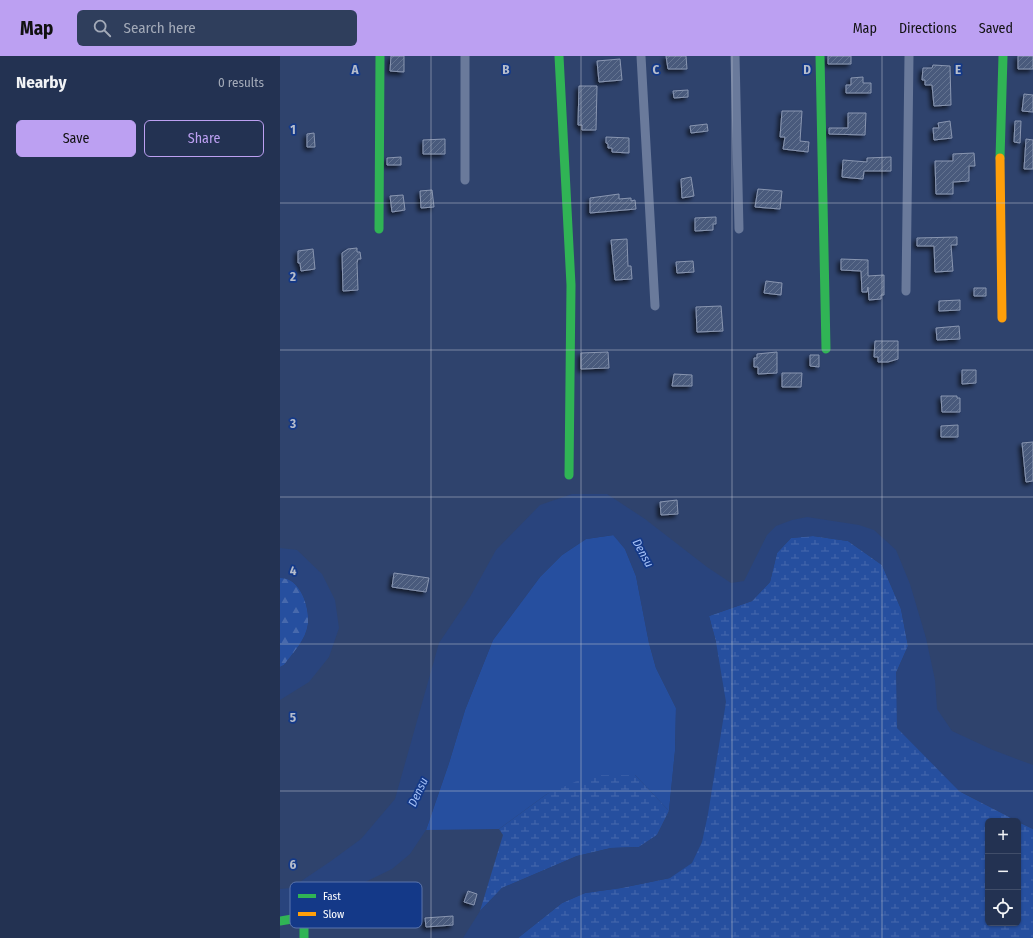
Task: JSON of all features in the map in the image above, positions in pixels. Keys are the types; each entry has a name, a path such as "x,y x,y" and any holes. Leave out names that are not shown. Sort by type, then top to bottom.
{"street":[{"path":"379,229 380,56"},
{"path":"465,56 465,180"},
{"path":"559,56 571,285 569,475"},
{"path":"641,56 655,306"},
{"path":"735,56 739,228"},
{"path":"820,56 826,349"},
{"path":"906,291 909,56"},
{"path":"1002,318 1000,143 1003,56"},
{"path":"280,921 290,919"}],"green space":[{"path":"614,535 625,549 636,576 649,643 656,668 676,708 675,751 669,811 635,775 547,794 499,829 426,830 465,710 493,640 540,577 562,555 586,539"},
{"path":"813,536 848,541 882,565 901,609 908,646 896,673 959,791 1011,818 985,818 985,926 1021,926 1021,823 1033,829 1033,938 518,938 562,903 585,893 621,888 670,878 716,642 709,616 752,601 770,582 777,553 791,538"},
{"path":"280,578 293,582 302,594 307,610 308,624 302,641 284,665 280,667"},
{"path":"591,775 635,775 669,811 657,835 639,847 611,848 577,856 502,888 480,911 503,835 499,829 547,794"}],"water":[{"name":"Densu","path":"572,494 607,494 645,519 707,567 731,583 744,581 767,535 776,526 792,520 807,517 859,525 874,530 896,550 910,584 926,638 935,680 937,709 952,731 993,750 1033,765 1033,829 1021,823 1021,818 1012,818 959,791 897,728 896,673 908,646 901,609 882,565 848,541 813,536 791,538 777,553 770,582 752,601 709,616 716,642 726,702 708,814 702,842 692,863 670,878 621,888 585,893 562,903 518,938 463,938 480,911 502,888 577,856 611,848 639,847 657,835 669,811 675,751 676,708 656,668 649,643 636,576 625,549 613,535 586,539 562,555 540,577 493,640 465,710 426,830 410,854 392,869 365,882 300,882 361,839 395,799 439,643 470,597 496,550 540,505"},
{"path":"280,548 297,550 322,574 335,600 339,628 329,657 309,682 280,700 280,667 284,665 302,641 307,630 308,617 305,602 298,588 293,582 280,578"},
{"path":"290,888 290,915 280,917 280,889"}],"building":[{"path":"391,56 404,56 404,72 390,71"},
{"path":"666,56 686,56 687,69 668,69"},
{"path":"828,56 851,56 851,64 828,64"},
{"path":"1018,56 1033,56 1033,69 1018,69"},
{"path":"620,59 622,80 599,82 597,61"},
{"path":"933,65 950,66 951,105 934,106 932,85 925,85 925,80 922,80 923,68 932,68"},
{"path":"863,77 863,83 871,83 871,93 846,93 846,85 851,85 851,78"},
{"path":"579,86 597,86 596,130 582,130 582,125 578,125"},
{"path":"688,90 688,97 674,98 673,91"},
{"path":"1024,94 1033,95 1033,112 1022,111"},
{"path":"782,111 802,111 800,141 809,142 808,152 783,149 785,137 780,137"},
{"path":"848,113 866,113 865,135 829,134 829,128 848,128"},
{"path":"950,121 952,138 934,140 933,128 939,128 938,123"},
{"path":"1015,121 1021,121 1020,143 1014,142"},
{"path":"707,124 708,131 691,133 690,126"},
{"path":"314,133 315,147 307,147 307,134"},
{"path":"606,137 629,138 629,153 612,152 612,148 608,148 608,144 606,143"},
{"path":"445,139 445,154 423,154 423,140"},
{"path":"1026,139 1033,140 1033,169 1024,169"},
{"path":"974,153 975,166 969,166 969,181 953,182 953,194 936,194 935,161 953,161 953,154"},
{"path":"401,157 401,165 387,165 387,158"},
{"path":"891,157 891,171 864,171 863,179 842,177 843,160 867,162 867,158"},
{"path":"691,177 694,196 682,198 681,179"},
{"path":"758,189 782,191 780,209 755,207"},
{"path":"432,190 434,207 421,208 420,191"},
{"path":"619,194 619,199 631,198 631,201 635,200 636,209 590,213 590,198"},
{"path":"403,195 405,210 392,212 390,196"},
{"path":"716,217 716,224 713,224 713,230 695,231 695,218"},
{"path":"957,237 957,245 951,245 953,271 935,272 934,246 917,246 917,238"},
{"path":"627,239 628,266 631,266 632,279 615,280 611,240"},
{"path":"357,248 357,252 360,252 361,259 358,259 357,263 358,290 343,291 342,253 348,249"},
{"path":"313,249 315,269 301,271 300,263 298,263 298,251"},
{"path":"841,259 868,260 868,276 884,275 884,295 881,295 881,299 869,300 868,287 867,292 862,292 861,271 841,270"},
{"path":"693,261 694,272 677,273 676,262"},
{"path":"766,281 782,283 781,295 764,293"},
{"path":"974,288 986,288 986,296 974,296"},
{"path":"960,300 960,310 939,311 939,301"},
{"path":"721,306 723,331 697,332 696,307"},
{"path":"959,326 960,339 937,340 936,328"},
{"path":"875,341 898,341 898,359 888,362 878,362 878,357 874,357"},
{"path":"608,352 609,368 581,369 581,353"},
{"path":"777,352 777,373 758,374 758,367 754,367 754,358 757,358 757,354"},
{"path":"810,355 819,355 819,367 810,366"},
{"path":"962,370 976,370 976,383 962,384"},
{"path":"782,373 802,373 801,387 782,387"},
{"path":"674,374 692,375 692,386 672,386"},
{"path":"941,396 957,396 957,398 960,398 960,412 942,412"},
{"path":"958,425 958,437 941,437 941,426"},
{"path":"1033,442 1033,481 1026,482 1022,443"},
{"path":"677,500 678,514 661,515 660,502"},
{"path":"394,573 429,578 426,592 392,587"},
{"path":"468,891 477,894 474,905 464,902"},
{"path":"453,916 453,925 426,927 425,918"}],"traffic: fast":[{"path":"379,229 380,56"},
{"path":"559,56 571,285 569,475"},
{"path":"820,56 826,349"},
{"path":"1000,158 1003,56"},
{"path":"280,921 290,919"},
{"path":"304,928 304,938"}],"traffic: slow":[{"path":"1000,158 1002,318"}]}
